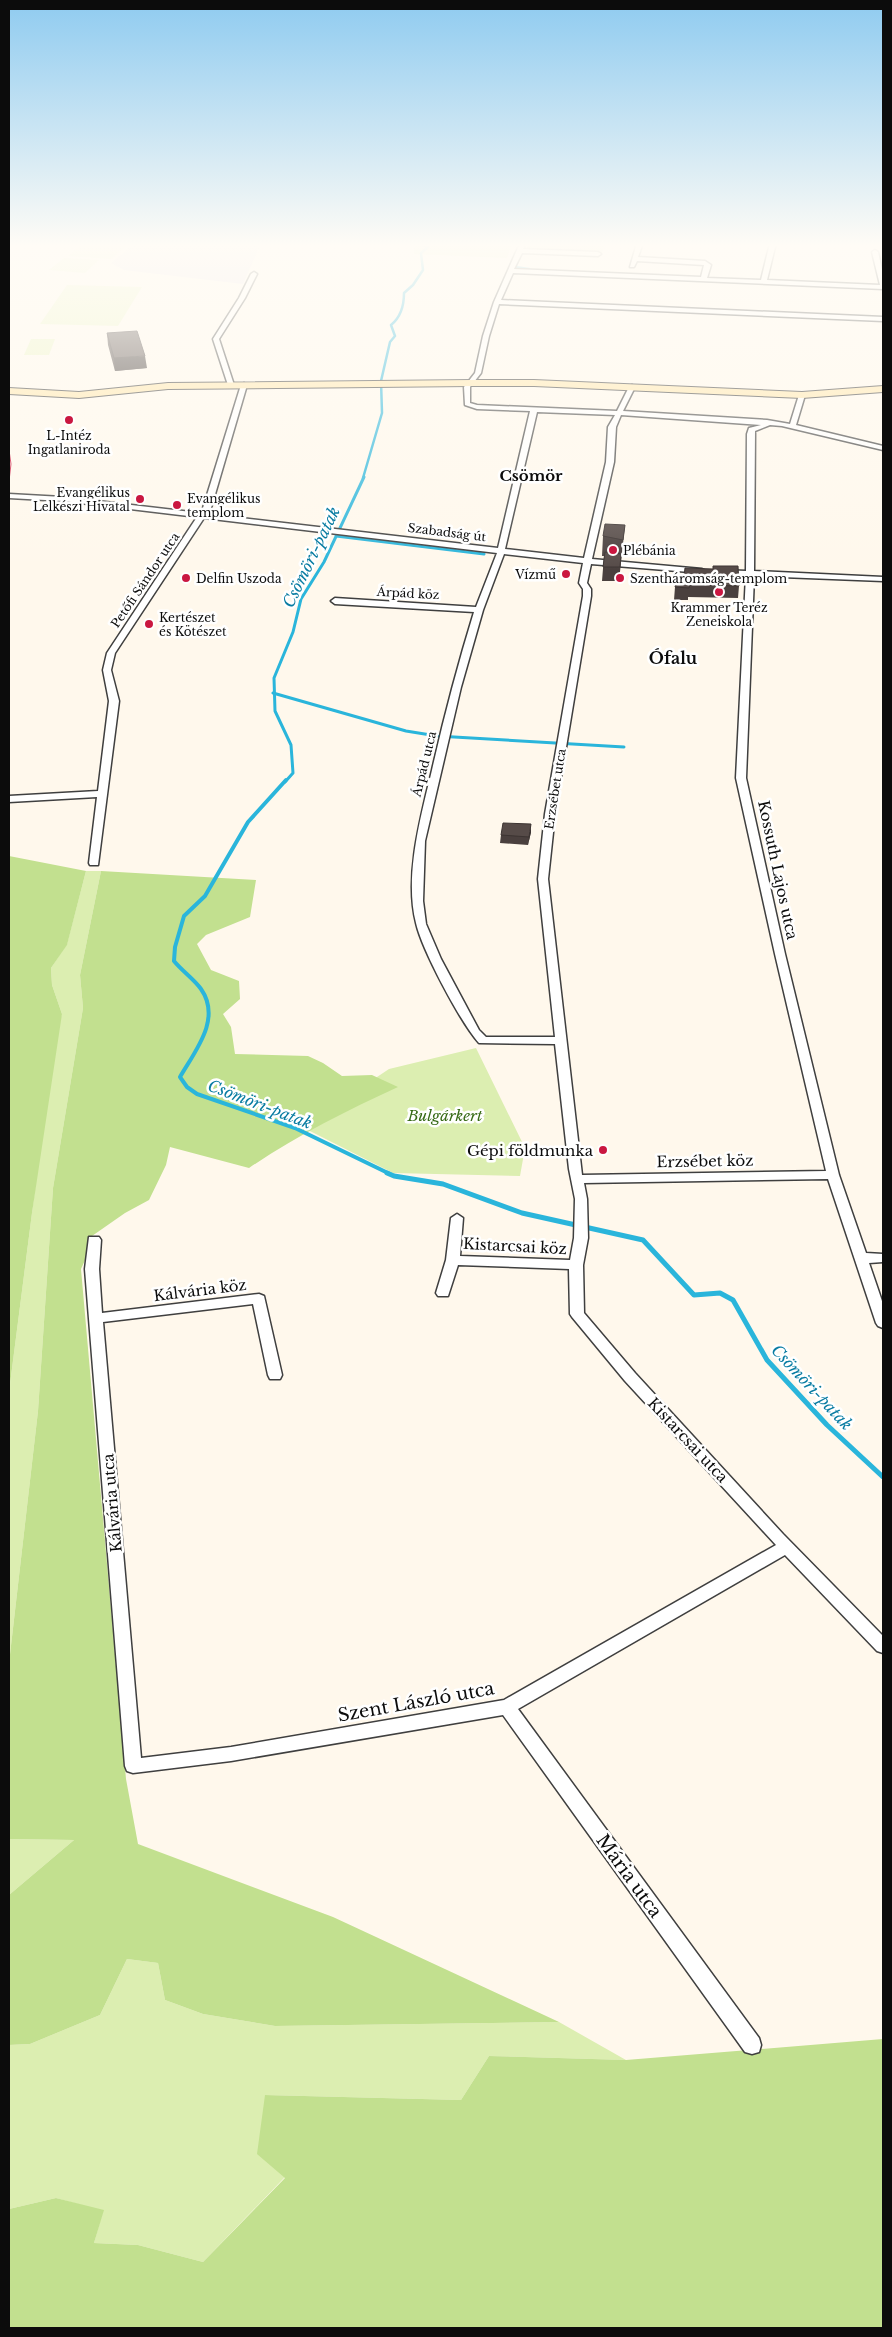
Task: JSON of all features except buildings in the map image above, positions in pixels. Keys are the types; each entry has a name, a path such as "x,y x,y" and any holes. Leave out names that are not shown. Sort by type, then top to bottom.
{"street":[{"path":"220,352 231,384"},
{"path":"483,352 478,373 467,387 466,402 470,405 767,422 793,426 883,448"},
{"path":"9,391 78,396 168,386 231,384 380,386 471,382 802,395 883,389"},
{"name":"Petőfi Sándor utca","path":"94,863 114,701 107,670 111,653 207,508 244,385"},
{"name":"Erzsébet utca","path":"581,1199 543,879 550,814 587,596 587,589 583,582 610,462 612,427 632,387"},
{"path":"793,426 802,395"},
{"name":"Árpád utca","path":"534,410 501,551 479,610 456,687 446,736 435,772 420,841 418,900 421,924 436,959 474,1031 483,1042 562,1040"},
{"name":"Kossuth Lajos utca","path":"767,422 767,425 752,430 751,434 750,574 741,778 780,954 834,1175 883,1323"},
{"name":"Szabadság út","path":"9,496 63,499 587,561 750,574 883,579"},
{"name":"Árpád köz","path":"335,601 479,610"},
{"path":"9,799 102,794"},
{"name":"Erzsébet köz","path":"578,1179 834,1175"},
{"name":"Kistarcsai utca","path":"581,1199 581,1238 576,1265 577,1314 630,1378 786,1546 883,1646"},
{"name":"Kistarcsai köz","path":"443,1293 453,1260 457,1218"},
{"name":"Kálvária utca","path":"94,1240 92,1269 133,1766"},
{"path":"860,1258 883,1258"},
{"name":"Kistarcsai köz","path":"453,1260 576,1265"},
{"name":"Kálvária köz","path":"97,1318 259,1299 275,1375"},
{"name":"Szent László utca","path":"133,1766 231,1754 507,1706 786,1546"},
{"name":"Mária utca","path":"507,1706 752,2045"}],"green space":[{"path":"25,352 50,352 49,355 24,355"},
{"path":"9,856 86,871 67,945 51,968 52,985 62,1014 32,1213 9,1392"},
{"path":"86,871 101,871 80,975 83,1008 53,1188 38,1411 9,1663 9,1392 37,1174 9,1165 62,1014 52,985 51,968 67,944"},
{"path":"101,871 256,880 250,917 206,935 197,944 211,970 239,981 240,999 223,1014 231,1027 235,1054 308,1056 323,1063 342,1076 372,1075 398,1087 322,1124 249,1168 170,1147 166,1165 149,1200 125,1213 92,1236 94,1240 81,1269 126,1779 138,1844 333,1917 559,2022 275,2026 203,2014 165,2000 158,1963 127,1959 100,2015 30,2044 9,2045 9,1895 74,1840 9,1839 9,1663 38,1411 53,1188 83,1008 80,975"},
{"name":"Bulgárkert","path":"476,1048 525,1148 520,1176 393,1173 302,1127 389,1069"},
{"path":"9,1839 74,1840 9,1895"},
{"path":"127,1959 158,1963 165,2000 203,2014 275,2026 559,2022 626,2060 489,2056 461,2100 265,2095 285,2177 203,2262 138,2245 94,2243 103,2211 56,2198 9,2209 9,2045 30,2044 100,2015"},
{"path":"883,2039 883,2328 9,2328 9,2209 56,2198 104,2210 94,2243 138,2245 203,2262 285,2178 257,2154 265,2095 461,2100 489,2056 626,2060"}],"waterway":[{"name":"Csömöri-patak","path":"363,478 382,413 381,381 388,352"},
{"name":"Csömöri-patak","path":"336,536 364,477"},
{"name":"Csömöri-patak","path":"274,693 274,678 293,632 301,599 324,562 336,536"},
{"path":"336,536 484,554"},
{"path":"274,693 406,731 437,736 624,747"},
{"name":"Csömöri-patak","path":"274,693 275,711 291,745 293,773 285,782"},
{"name":"Csömöri-patak","path":"286,780 248,822 205,896 184,916 175,947 174,961 201,989 207,1000 209,1012 208,1023 199,1046 180,1077 187,1087 197,1094 295,1128 390,1174"},
{"name":"Csömöri-patak","path":"387,1173 394,1176 443,1184 522,1213 643,1240 694,1295 720,1293 733,1300 767,1360 827,1425 883,1477"}],"tram line":[{"path":"9,450 11,464 9,481"}],"place":[{"name":"L-Intéz Ingatlaniroda","path":"69,420"},
{"name":"Evangélikus Lelkészi Hivatal","path":"140,499"},
{"name":"Evangélikus templom","path":"177,505"},
{"name":"Plébánia","path":"613,550"},
{"name":"Vízmű","path":"566,574"},
{"name":"Delfin Uszoda","path":"186,578"},
{"name":"Szentháromság-templom","path":"620,578"},
{"name":"Krammer Teréz Zeneiskola","path":"719,592"},
{"name":"Kertészet és Kötészet","path":"149,624"},
{"name":"Gépi földmunka","path":"603,1150"}],"district":[{"name":"Csömör","path":"531,475"},
{"name":"Ófalu","path":"673,658"}]}
